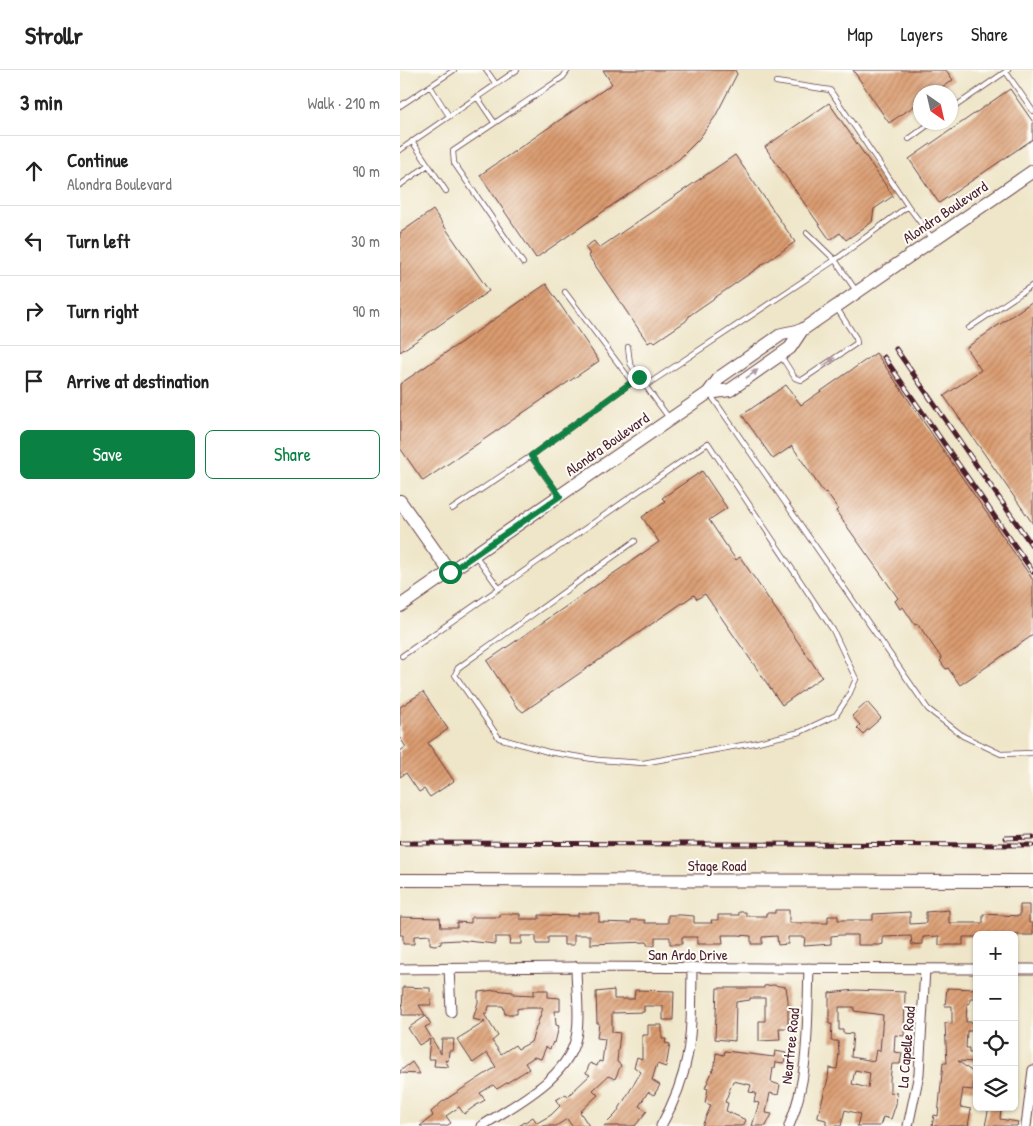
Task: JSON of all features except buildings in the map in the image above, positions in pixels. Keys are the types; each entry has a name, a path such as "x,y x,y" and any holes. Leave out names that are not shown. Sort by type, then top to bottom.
{"main road":[{"name":"Alondra Boulevard","path":"708,393 730,390 790,348 802,330 1033,171"},
{"name":"Alondra Boulevard","path":"400,606 708,393 720,377 782,334 802,330"},
{"path":"400,500 450,572"},
{"name":"Stage Road","path":"400,880 1033,880"}],"street":[{"name":"San Ardo Drive","path":"400,969 576,967 973,969"},
{"path":"482,1126 536,1090 557,1072 570,1054 577,1032 576,967"},
{"path":"661,1126 676,1099 686,1069 691,1036 692,967"},
{"path":"449,968 452,1012"},
{"name":"Neartree Road","path":"789,1126 800,1085 806,1051 809,968"},
{"name":"La Capelle Road","path":"908,1126 919,1074 925,969"},
{"path":"1018,969 1033,969"},
{"path":"1026,1126 1033,1070"}],"lane":[{"path":"400,106 454,70"},
{"path":"486,70 496,84"},
{"path":"400,150 516,70"},
{"path":"523,263 454,164 454,151 494,122 563,77 568,70"},
{"path":"958,105 1007,71 1033,111"},
{"path":"776,82 830,90 933,240"},
{"path":"430,86 449,116"},
{"path":"477,97 494,122"},
{"path":"909,139 921,130"},
{"path":"412,141 446,191"},
{"path":"400,185 428,165"},
{"path":"645,386 835,260 908,206"},
{"path":"806,234 835,260 857,292"},
{"path":"969,328 1033,285"},
{"path":"565,292 632,382"},
{"path":"780,355 798,381 857,340 836,307"},
{"path":"628,347 630,363 670,419"},
{"path":"452,509 531,456 639,377"},
{"path":"708,393 928,709 962,736 1000,754 1033,753"},
{"path":"402,656 708,443 833,630 856,678 848,698 836,715 800,732 754,743 643,763 599,760 548,752 499,738 455,675 458,668 635,541"},
{"path":"531,456 560,496"},
{"path":"475,555 499,588"}],"railway":[{"path":"896,349 1033,547"},
{"path":"884,357 1033,572"},
{"path":"1005,838 1033,837"},
{"path":"400,843 1033,845"}],"route":[{"path":"450,572 560,496 531,456 639,377"}]}
